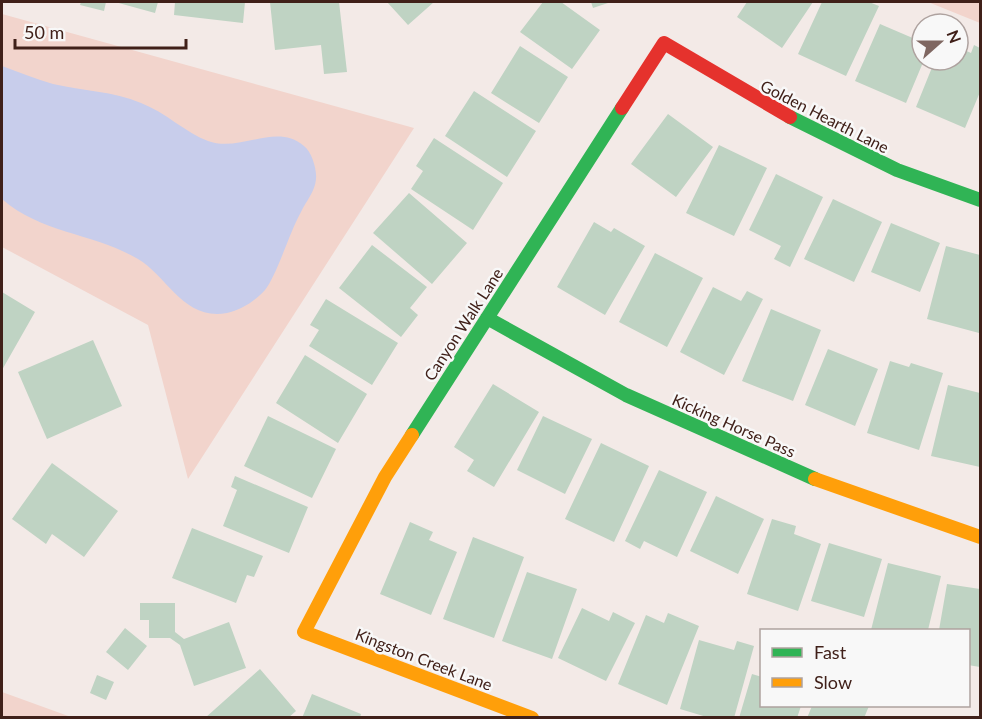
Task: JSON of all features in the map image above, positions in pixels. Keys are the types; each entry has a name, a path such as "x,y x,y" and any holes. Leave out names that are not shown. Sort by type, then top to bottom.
{"street":[{"name":"Golden Hearth Lane","path":"664,43 757,101 863,156 981,200"},
{"name":"Canyon Walk Lane","path":"304,632 385,477 664,43"},
{"name":"Kicking Horse Pass","path":"487,318 625,394 763,458 929,521 981,537"},
{"name":"Kingston Creek Lane","path":"304,632 532,717"}],"shaded area":[{"path":"928,2 980,2 980,23 970,19 970,12 953,12"},
{"path":"2,14 414,128 188,479 148,325 2,247"},
{"path":"2,692 71,717 2,717"}],"water":[{"path":"2,66 53,84 130,99 150,107 208,141 220,144 282,137 293,139 304,146 313,161 315,184 265,290 247,305 232,312 212,314 199,310 178,296 138,259 121,250 51,227 18,211 2,199"}],"building":[{"path":"81,2 106,2 104,11 80,5"},
{"path":"115,2 158,2 155,13"},
{"path":"175,2 245,2 243,23 174,15"},
{"path":"270,2 339,2 347,72 324,74 321,45 275,50"},
{"path":"387,2 434,2 408,25"},
{"path":"543,2 561,2 600,30 572,69 520,32"},
{"path":"591,2 611,2 593,8"},
{"path":"747,2 813,2 782,48 737,17"},
{"path":"822,2 869,2 879,6 846,76 798,54"},
{"path":"880,24 910,37 910,72 919,72 906,103 855,81"},
{"path":"974,45 980,48 980,92 965,128 916,107 930,72 970,72"},
{"path":"520,46 568,77 539,123 491,93"},
{"path":"474,91 536,131 507,177 445,136"},
{"path":"668,114 713,147 676,197 631,164"},
{"path":"434,138 503,183 473,230 411,189 423,171 416,166"},
{"path":"719,145 767,168 734,236 686,213"},
{"path":"776,174 823,197 790,267 774,259 781,246 749,230"},
{"path":"409,193 467,243 432,284 373,233"},
{"path":"833,199 882,222 854,282 804,259"},
{"path":"594,222 611,232 614,228 645,246 605,315 557,287"},
{"path":"891,223 940,243 920,292 871,272"},
{"path":"372,245 427,287 410,308 418,315 401,337 339,288"},
{"path":"946,246 980,255 979,333 927,319"},
{"path":"655,253 703,278 667,347 619,322"},
{"path":"713,287 741,301 747,291 763,299 724,375 680,352"},
{"path":"2,292 35,312 2,370"},
{"path":"326,299 398,343 372,385 309,346 319,330 310,325"},
{"path":"771,309 821,330 793,401 742,381"},
{"path":"93,340 122,406 47,439 18,372"},
{"path":"828,349 878,369 855,426 805,405"},
{"path":"305,355 367,394 338,443 276,403"},
{"path":"890,361 909,367 911,363 943,373 919,450 867,433"},
{"path":"493,384 539,412 494,487 467,471 474,460 454,447"},
{"path":"948,385 980,393 980,467 931,456"},
{"path":"268,416 336,449 312,498 244,466"},
{"path":"543,416 592,439 565,494 517,470"},
{"path":"601,443 649,466 614,542 565,519"},
{"path":"52,463 118,511 84,557 52,534 46,544 12,519"},
{"path":"659,470 707,492 677,557 644,541 640,549 625,541"},
{"path":"235,476 308,507 289,553 223,526 237,490 231,487"},
{"path":"716,496 764,519 738,574 690,551"},
{"path":"772,519 796,526 794,534 821,544 798,611 747,594"},
{"path":"410,522 433,532 429,540 457,552 431,615 380,594"},
{"path":"192,528 263,556 254,577 247,575 236,603 172,578"},
{"path":"473,537 524,557 494,638 443,619"},
{"path":"829,543 882,559 864,617 811,601"},
{"path":"888,563 941,576 928,629 871,629"},
{"path":"527,572 577,589 552,659 502,641"},
{"path":"947,584 980,589 980,667 970,665 970,629 939,629"},
{"path":"140,603 175,603 175,632 184,639 229,622 246,668 194,686 180,645 170,638 149,638 149,620 140,620"},
{"path":"582,608 609,621 613,612 635,623 606,681 558,658"},
{"path":"668,613 699,626 667,705 618,684 646,615 664,623"},
{"path":"125,628 147,646 128,670 106,652"},
{"path":"699,640 734,650 737,641 754,646 734,718 710,718 680,709"},
{"path":"260,669 296,711 288,718 205,718"},
{"path":"752,674 760,676 760,707 801,707 797,718 739,718"},
{"path":"97,675 114,682 106,700 90,693"},
{"path":"312,694 361,714 360,718 302,718"},
{"path":"812,707 869,707 864,718 807,718"}],"traffic: fast":[{"path":"412,435 622,108"},
{"path":"790,117 897,170 980,200"},
{"path":"487,318 626,395 815,479"}],"traffic: slow":[{"path":"412,435 385,477 304,632 532,718"},
{"path":"815,479 980,537"}],"traffic: jam":[{"path":"622,108 664,43 790,117"}]}
